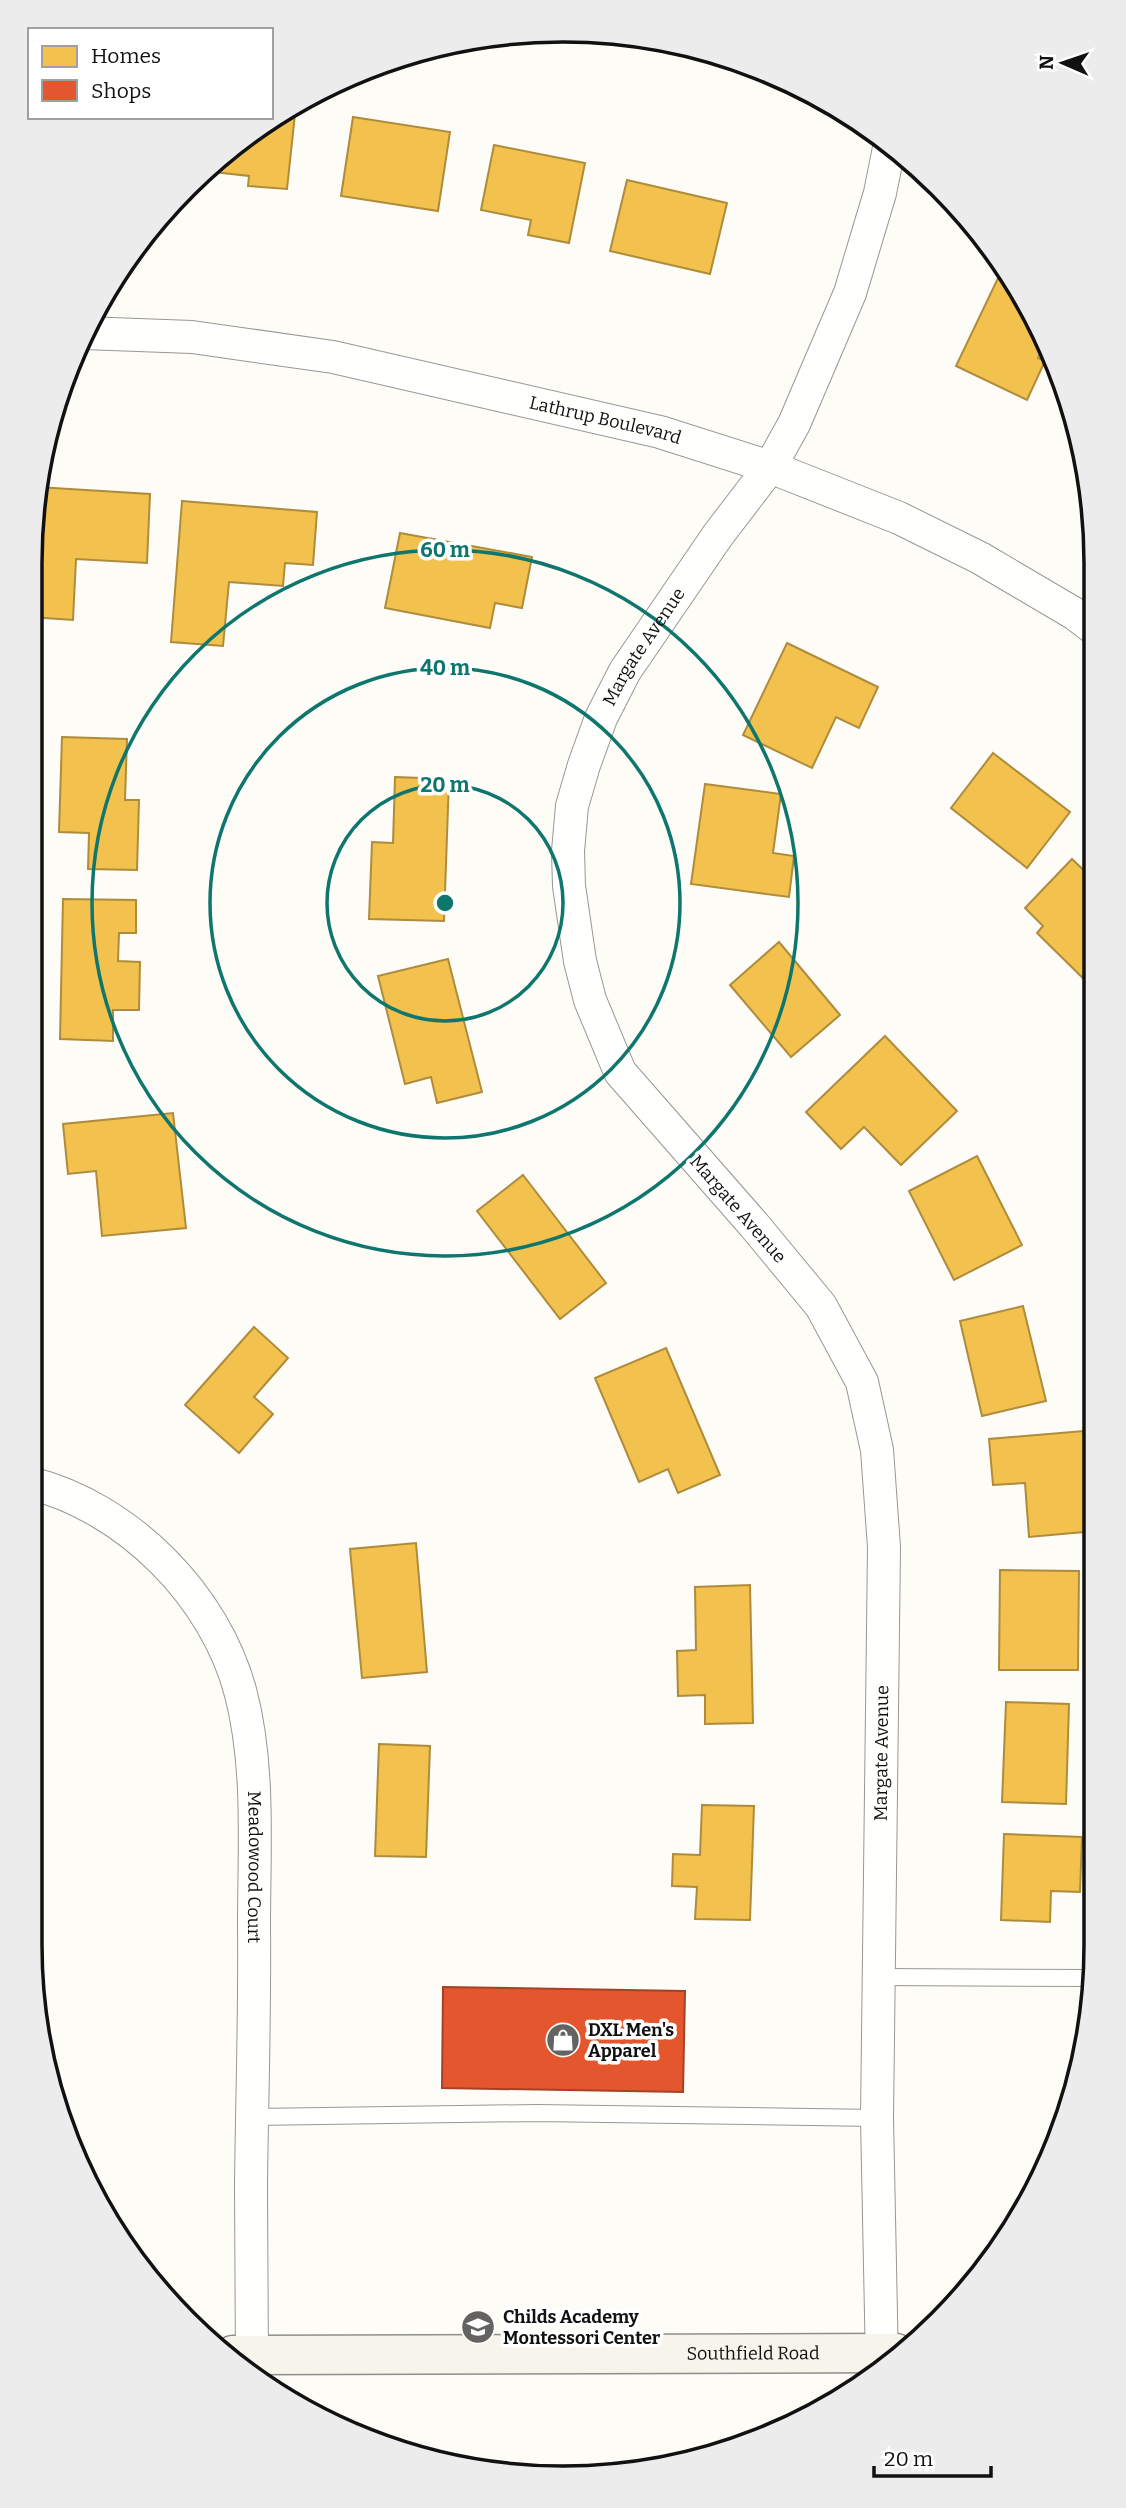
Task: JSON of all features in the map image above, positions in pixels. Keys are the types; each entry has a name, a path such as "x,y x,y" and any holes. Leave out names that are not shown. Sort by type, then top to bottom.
{"main road":[{"name":"Southfield Road","path":"249,2360 883,2356"}],"street":[{"name":"Margate Avenue","path":"886,2353 877,2118 884,1547 877,1450 862,1382 821,1307 754,1225 620,1072 590,1000 580,961 569,886 572,806 601,718 625,671 663,613 770,467 794,424 850,293 880,193 887,156"},
{"name":"Lathrup Boulevard","path":"96,333 192,337 333,357 660,432 770,467 899,518 980,558 1084,621"},
{"name":"Meadowood Court","path":"42,1486 59,1490 111,1517 148,1546 199,1607 220,1640 241,1693 252,1759 254,1959 253,2117 245,2357"}],"lane":[{"path":"878,1977 1083,1978"},
{"path":"253,2117 536,2113 877,2118"}],"building: Homes":[{"path":"295,117 287,189 248,186 249,176 218,172"},
{"path":"353,117 450,132 438,211 341,196"},
{"path":"494,145 585,163 569,243 528,235 531,220 481,210"},
{"path":"627,180 727,203 710,274 610,251"},
{"path":"998,278 1030,333 1040,355 1038,358 1044,364 1027,400 956,366"},
{"path":"47,488 150,494 147,563 76,559 73,620 42,618 43,529"},
{"path":"182,501 317,512 313,565 285,563 283,586 229,582 223,646 171,642"},
{"path":"400,533 532,557 522,608 495,603 490,628 385,608"},
{"path":"787,643 878,687 859,728 836,717 812,768 743,735"},
{"path":"62,737 127,739 125,800 139,800 137,870 88,869 89,833 59,832"},
{"path":"993,753 1070,812 1027,868 951,808"},
{"path":"395,777 449,779 444,921 369,919 372,842 393,843"},
{"path":"705,784 781,794 773,853 794,856 789,897 691,884"},
{"path":"1072,859 1084,870 1084,979 1037,933 1043,926 1025,908"},
{"path":"63,899 136,900 136,933 119,933 118,961 140,962 139,1010 113,1010 113,1041 60,1039"},
{"path":"779,942 840,1015 791,1057 730,985"},
{"path":"448,959 482,1092 437,1103 431,1077 405,1084 378,976"},
{"path":"885,1036 957,1111 901,1165 864,1127 841,1149 806,1112"},
{"path":"173,1113 186,1228 102,1236 96,1171 68,1174 63,1124"},
{"path":"977,1156 1022,1245 954,1280 909,1191"},
{"path":"523,1175 606,1283 560,1319 477,1211"},
{"path":"1023,1306 1046,1401 982,1416 960,1321"},
{"path":"254,1327 288,1358 254,1397 273,1414 239,1453 185,1405"},
{"path":"666,1348 720,1475 678,1493 668,1469 639,1482 595,1378"},
{"path":"1084,1431 1084,1532 1029,1537 1025,1483 993,1485 989,1439"},
{"path":"416,1543 427,1672 362,1678 350,1549"},
{"path":"1000,1570 1079,1571 1078,1670 999,1670"},
{"path":"750,1585 753,1723 705,1724 705,1695 678,1696 677,1651 696,1650 695,1587"},
{"path":"1006,1702 1069,1704 1066,1804 1002,1802"},
{"path":"379,1744 430,1746 426,1857 375,1856"},
{"path":"702,1805 754,1806 750,1920 695,1919 697,1887 672,1886 673,1854 700,1855"},
{"path":"1004,1834 1082,1837 1080,1892 1051,1891 1050,1922 1001,1920"}],"building: Shops":[{"name":"DXL Men's Apparel","path":"443,1987 685,1991 683,2092 442,2088"}],"place":[{"name":"DXL Men's Apparel","path":"563,2040"},
{"name":"Childs Academy Montessori Center","path":"478,2327"}]}
